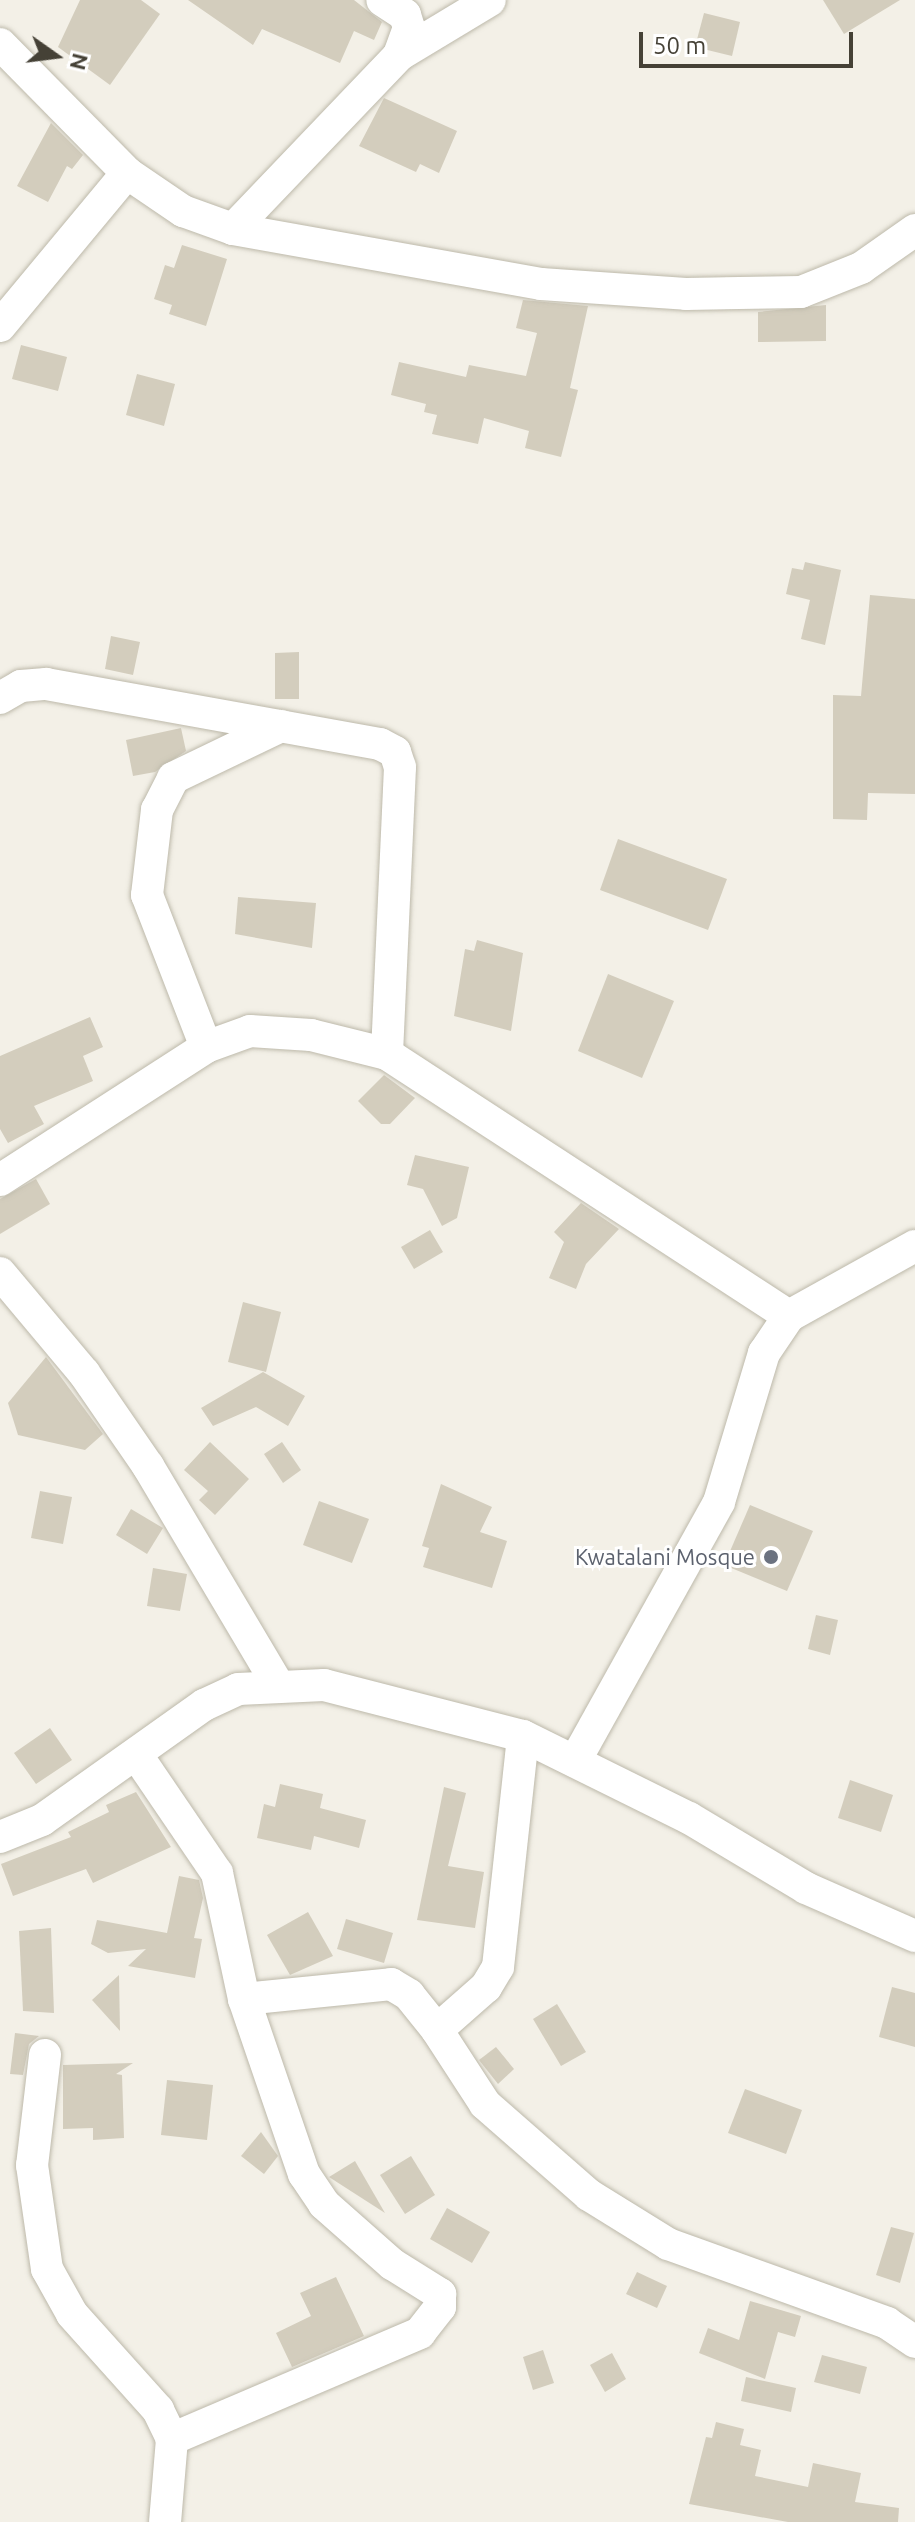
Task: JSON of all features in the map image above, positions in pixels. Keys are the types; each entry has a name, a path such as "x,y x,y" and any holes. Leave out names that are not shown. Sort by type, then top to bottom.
{"street":[{"path":"382,0 405,15 409,28 399,55"},
{"path":"233,229 399,55 490,0"},
{"path":"0,44 127,173 183,211 233,229 541,284 686,294 801,292 861,268 915,230"},
{"path":"0,326 14,292 127,173"},
{"path":"0,698 21,686 46,684 380,744 395,752 400,767 387,1054"},
{"path":"206,1047 147,895 154,825 173,778 281,726"},
{"path":"0,1180 206,1047 250,1031 281,1032 387,1054 789,1316"},
{"path":"575,1761 719,1502 764,1353 789,1316 915,1246"},
{"path":"0,1273 84,1373 148,1466 278,1685"},
{"path":"0,1837 42,1820 204,1705 238,1689 324,1685 403,1701 523,1736 575,1761 806,1888 915,1936"},
{"path":"437,2030 486,1987 498,1967 523,1736"},
{"path":"136,1754 217,1873 244,1999 304,2174 324,2204 392,2264 440,2294 440,2307 420,2333 172,2439"},
{"path":"244,1999 391,1984 409,1995 437,2030 485,2104 589,2195 668,2244 887,2323 915,2342"},
{"path":"45,2055 32,2165 47,2269 72,2314 158,2410 172,2439 165,2522"}],"building":[{"path":"80,0 141,0 160,14 110,85 58,47"},
{"path":"188,0 354,0 382,22 374,40 354,31 340,63 262,29 253,45"},
{"path":"823,0 900,0 844,34"},
{"path":"704,13 740,22 732,56 695,47"},
{"path":"384,98 457,131 439,173 420,164 416,172 359,146"},
{"path":"51,123 83,155 72,169 67,166 48,202 17,186"},
{"path":"182,245 227,259 206,326 169,314 172,305 154,299 165,265 174,268"},
{"path":"523,300 588,306 570,388 578,390 561,457 525,448 529,431 484,418 478,444 432,434 437,415 424,412 426,404 391,395 399,362 466,377 469,365 526,376 537,333 516,328"},
{"path":"826,305 826,341 758,342 758,312"},
{"path":"21,345 67,357 58,391 12,379"},
{"path":"137,374 175,384 164,426 126,415"},
{"path":"805,562 841,570 825,645 801,639 810,600 786,594 792,568 803,570"},
{"path":"870,595 915,599 915,794 868,793 867,820 833,819 833,695 861,696"},
{"path":"111,636 140,642 133,675 105,669"},
{"path":"299,652 299,699 275,699 275,653"},
{"path":"181,728 186,751 155,772 133,776 126,740"},
{"path":"618,839 727,879 708,930 600,890"},
{"path":"238,897 316,903 312,948 235,934"},
{"path":"477,940 523,953 511,1031 454,1016 465,949 474,951"},
{"path":"608,974 674,1001 642,1078 578,1051"},
{"path":"90,1017 103,1047 83,1056 93,1081 34,1106 44,1124 8,1143 0,1129 0,1056"},
{"path":"384,1075 415,1098 390,1124 381,1124 358,1101"},
{"path":"415,1155 469,1167 457,1218 442,1226 423,1189 407,1185"},
{"path":"36,1179 50,1204 0,1234 0,1199"},
{"path":"581,1203 619,1229 586,1264 576,1289 549,1278 564,1242 554,1232"},
{"path":"430,1230 443,1252 414,1269 401,1247"},
{"path":"243,1302 281,1312 266,1372 228,1362"},
{"path":"46,1357 103,1434 85,1450 18,1435 8,1403"},
{"path":"263,1372 305,1396 288,1426 256,1407 213,1426 201,1408"},
{"path":"210,1442 249,1479 215,1515 199,1500 208,1491 184,1470"},
{"path":"282,1442 301,1470 283,1483 264,1454"},
{"path":"441,1484 492,1507 480,1532 507,1541 492,1588 423,1567 429,1548 422,1546"},
{"path":"40,1491 72,1497 63,1544 31,1538"},
{"path":"319,1501 369,1519 352,1563 303,1545"},
{"path":"750,1505 813,1531 787,1591 724,1565"},
{"path":"131,1509 163,1528 147,1554 116,1535"},
{"path":"153,1568 187,1574 180,1611 147,1606"},
{"path":"816,1615 838,1620 830,1655 808,1649"},
{"path":"50,1728 72,1760 36,1784 14,1753"},
{"path":"850,1780 893,1795 881,1832 838,1818"},
{"path":"280,1784 323,1794 320,1808 366,1820 359,1848 314,1836 311,1850 257,1838 264,1804 275,1807"},
{"path":"444,1787 466,1793 448,1866 484,1872 475,1928 417,1920"},
{"path":"136,1792 171,1847 93,1883 86,1869 13,1896 1,1864 71,1837 68,1832 109,1812 106,1805"},
{"path":"179,1876 199,1880 203,1898 194,1938 202,1939 195,1978 128,1966 146,1949 108,1953 91,1944 97,1920 167,1933"},
{"path":"308,1912 333,1956 290,1975 267,1935"},
{"path":"346,1919 393,1933 384,1963 337,1949"},
{"path":"51,1928 54,2013 23,2011 19,1931"},
{"path":"119,1975 120,2031 92,2000"},
{"path":"892,1987 915,1993 915,2047 879,2037"},
{"path":"557,2004 586,2052 561,2066 533,2019"},
{"path":"15,2033 39,2036 29,2044 23,2075 10,2074"},
{"path":"496,2047 514,2069 498,2084 479,2060"},
{"path":"133,2063 116,2074 122,2075 124,2138 93,2140 93,2128 63,2129 63,2065"},
{"path":"167,2080 213,2085 207,2140 161,2135"},
{"path":"745,2089 802,2110 786,2154 728,2133"},
{"path":"261,2132 278,2156 264,2174 241,2156"},
{"path":"411,2156 435,2195 405,2214 380,2175"},
{"path":"355,2161 385,2213 329,2177"},
{"path":"447,2208 490,2232 472,2263 430,2239"},
{"path":"891,2227 914,2233 900,2283 876,2275"},
{"path":"637,2272 667,2286 657,2308 626,2294"},
{"path":"336,2277 364,2336 292,2367 276,2333 311,2316 300,2293"},
{"path":"750,2301 801,2316 795,2337 778,2332 765,2379 699,2353 708,2328 739,2340"},
{"path":"543,2350 554,2383 533,2390 523,2357"},
{"path":"612,2353 626,2379 605,2392 590,2365"},
{"path":"822,2355 867,2367 860,2394 814,2382"},
{"path":"746,2377 796,2388 791,2412 741,2401"},
{"path":"716,2422 744,2429 740,2445 761,2450 755,2476 808,2487 813,2463 861,2473 855,2502 899,2508 898,2522 788,2522 689,2504 706,2437 712,2438"}],"place":[{"name":"Kwatalani Mosque","path":"771,1557"}]}
